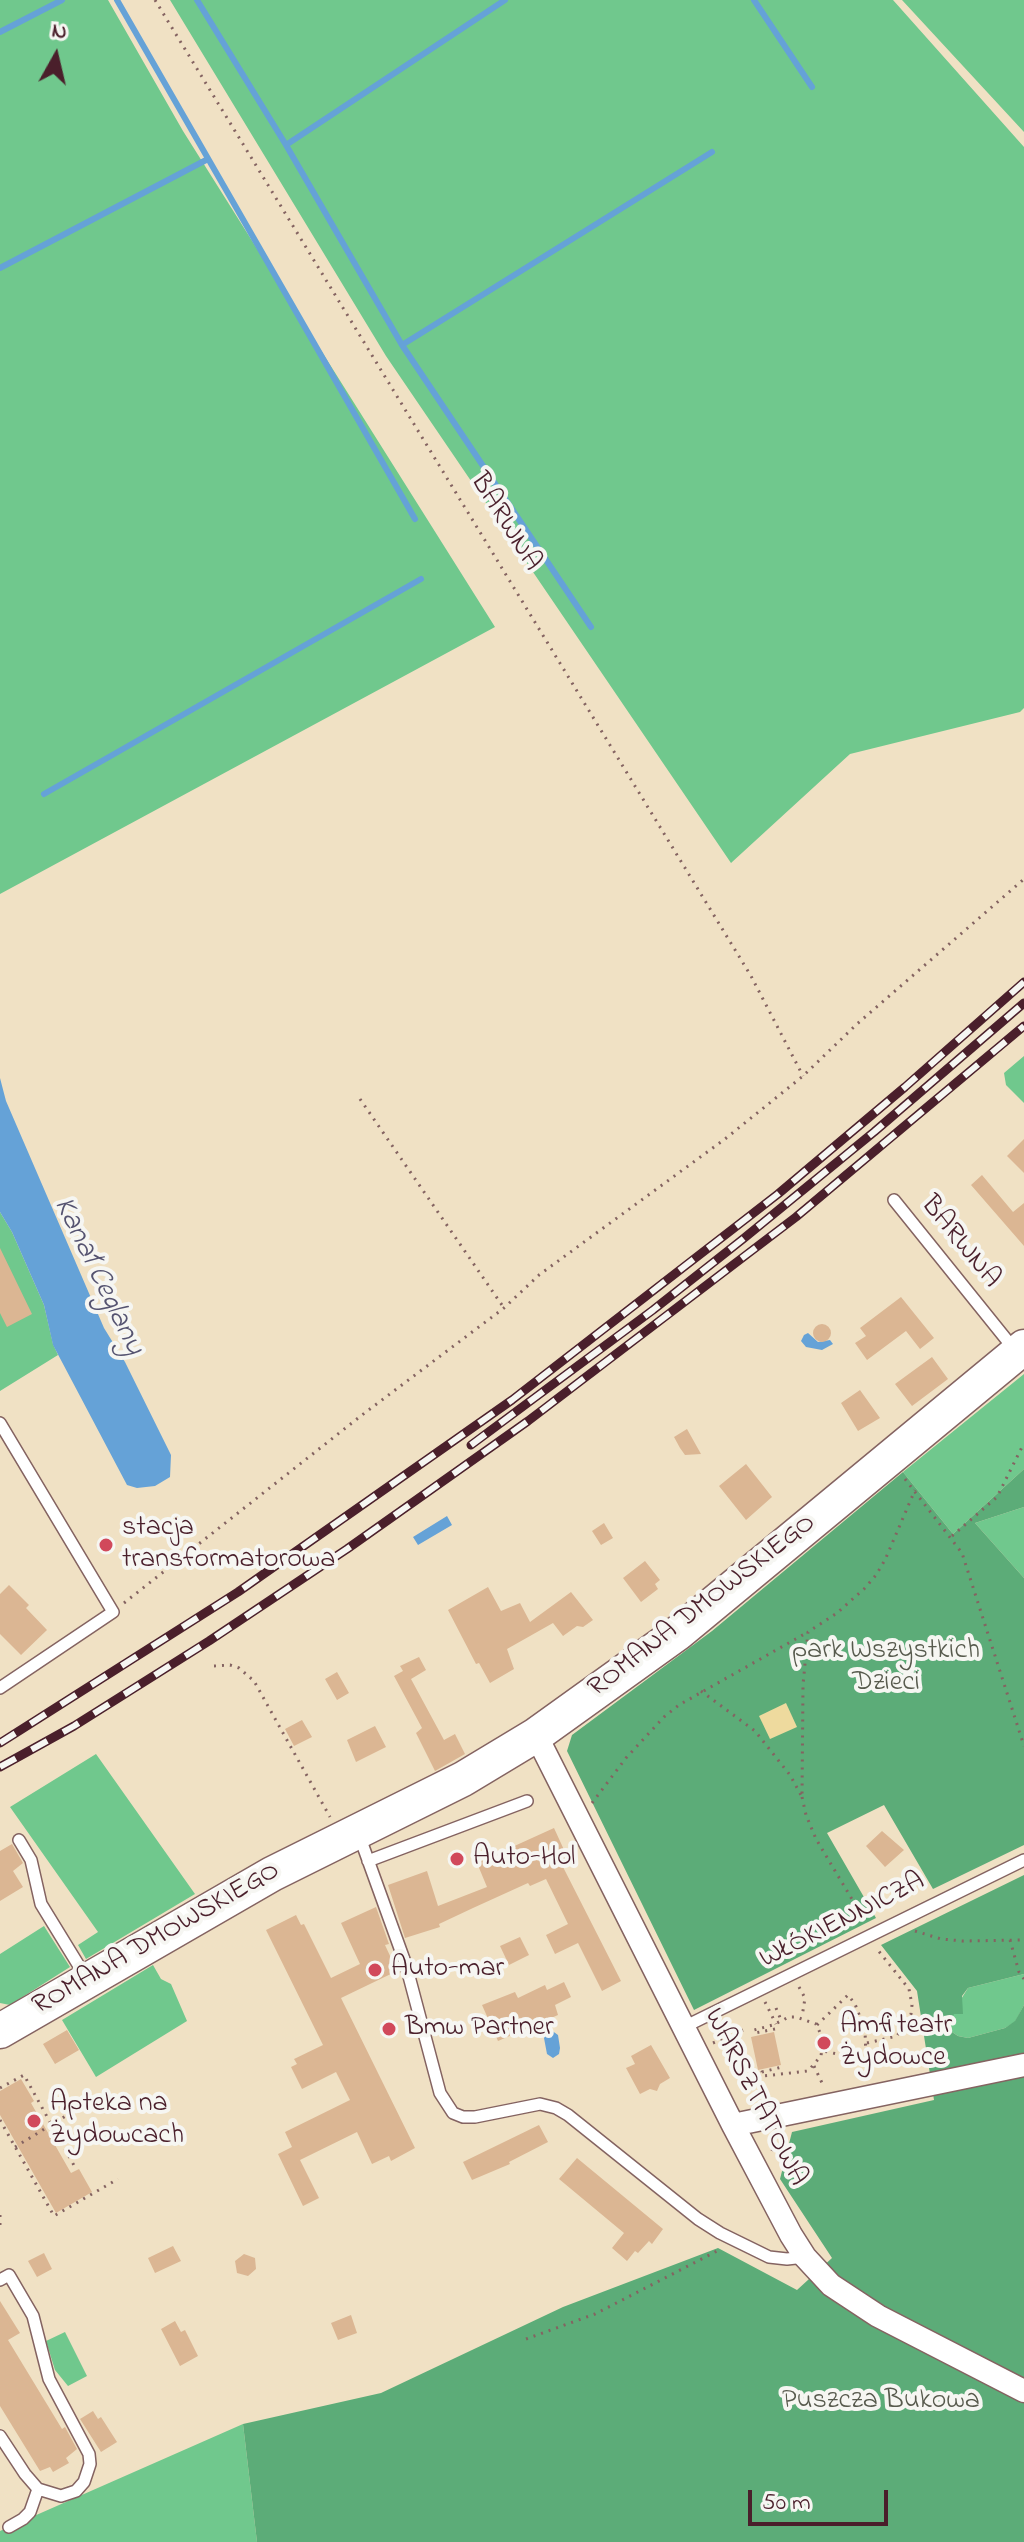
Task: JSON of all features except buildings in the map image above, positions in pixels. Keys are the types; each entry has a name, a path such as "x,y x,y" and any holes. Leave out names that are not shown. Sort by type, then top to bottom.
{"main road":[{"name":"ROMANA DMOWSKIEGO","path":"0,2031 259,1881 356,1843 536,1735 678,1633 1020,1350"}],"street":[{"name":"WARSZTATOWA","path":"536,1735 733,2125 805,2257 831,2285 878,2316 1024,2391"},
{"path":"733,2125 1024,2065"}],"lane":[{"name":"BARWNA","path":"894,1200 1020,1350"},
{"path":"0,1423 113,1612 0,1688"},
{"path":"527,1801 356,1843 402,1952 446,2107 463,2117 540,2104 556,2108 698,2219 769,2257 805,2257"},
{"path":"19,1840 31,1860 41,1904 87,1979"},
{"name":"WŁÓKIENNICZA","path":"684,2027 1024,1860"},
{"path":"0,2280 9,2275 33,2316 49,2379 89,2454 87,2473 76,2491 61,2496 38,2489 0,2436"},
{"path":"9,2527 30,2512 38,2489"}],"path":[{"name":"BARWNA","path":"155,0 751,976 803,1076"},
{"path":"113,1612 362,1415 504,1308 539,1275 725,1139 803,1076 857,1024 1024,879"},
{"path":"360,1099 504,1308"},
{"path":"951,1537 997,1497 1024,1443"},
{"path":"905,1479 962,1553 1024,1746"},
{"path":"589,1806 626,1758 664,1717 701,1691 837,1613 876,1575 915,1490"},
{"path":"808,1632 803,1685 802,1797 816,1839 866,1924"},
{"path":"214,1666 222,1664 239,1668 254,1681 356,1843"},
{"path":"701,1691 755,1731 790,1775 802,1797"},
{"path":"899,1920 924,1935 941,1939 1024,1940"},
{"path":"1010,1940 1024,1979"},
{"path":"867,2043 897,2036 911,2014 909,1989 888,1964"},
{"path":"792,1975 805,1998 802,2017"},
{"path":"760,1991 775,2026"},
{"path":"817,2025 848,1995 862,2019 867,2043 866,2060 823,2051"},
{"path":"776,2008 781,2020"},
{"path":"755,2034 754,2030 775,2026 789,2017 802,2017 817,2025 823,2039 823,2051 814,2066 796,2074 783,2072 763,2076 762,2071 782,2067"},
{"path":"717,2054 713,2043 743,2030"},
{"path":"724,2070 731,2072 741,2067 732,2046 727,2049 725,2044 731,2042 728,2036"},
{"path":"814,2066 824,2086"},
{"path":"0,2088 24,2075 76,2169"},
{"path":"766,2186 773,2145 795,2113"},
{"path":"15,2147 69,2114"},
{"path":"0,2120 54,2216 118,2179"},
{"path":"0,2215 0,2230"},
{"path":"526,2339 595,2314 735,2241"}],"green space":[{"path":"0,0 108,0 183,131 495,627 0,894"},
{"path":"170,0 893,0 1024,147 1024,708 1020,712 850,754 731,863 386,356"},
{"path":"902,0 1024,0 1024,132"},
{"path":"1024,1056 1024,1103 1006,1085 1004,1073"},
{"path":"0,1212 44,1305 58,1355 0,1391"},
{"path":"1024,1374 1024,1469 953,1534 903,1472"},
{"name":"park Wszystkich Dzieci","path":"1024,1469 1024,1507 975,1523 1024,1578 1024,1845 933,1889 884,1805 827,1833 876,1918 694,2010 567,1751 572,1735 712,1631 903,1472 953,1534"},
{"path":"1024,1507 1024,1578 975,1523"},
{"path":"96,1754 195,1894 86,1959 78,1945 98,1932 10,1807"},
{"name":"Puszcza Bukowa","path":"1024,1875 1024,1974 968,1988 962,1996 963,2014 954,2014 949,2024 952,2032 968,2038 1005,2028 1015,2021 1024,2005 1024,2542 257,2542 243,2424 381,2393 563,2307 718,2248 797,2290 832,2258 780,2179 792,2132 934,2100 917,1991 881,1945"},
{"path":"44,1926 70,1967 10,2005 0,2003 0,1954"},
{"path":"153,1965 161,1979 171,1984 187,2021 96,2077 62,2020"},
{"path":"1024,1974 1024,2005 1015,2022 1005,2028 968,2038 952,2032 950,2017 968,1988"},
{"path":"65,2332 87,2376 68,2386 55,2370 46,2341"},
{"path":"243,2424 257,2542 0,2542 0,2531"}],"sand":[{"path":"786,1703 797,1727 770,1739 759,1716"}],"water":[{"path":"0,1078 6,1101 104,1328 125,1362 171,1455 170,1477 155,1486 137,1488 127,1485 53,1345 44,1305 0,1212"},
{"path":"808,1333 818,1342 830,1340 833,1344 822,1350 806,1347 801,1341"},
{"path":"447,1516 452,1525 418,1545 413,1537"},
{"path":"551,2030 558,2035 560,2048 559,2054 553,2058 547,2054 544,2038"}],"waterway":[{"path":"0,32 62,0"},
{"path":"117,0 415,519"},
{"path":"197,0 286,145 402,345 591,627"},
{"path":"286,145 505,0"},
{"path":"754,0 812,87"},
{"path":"402,345 712,152"},
{"path":"0,268 208,159"},
{"path":"44,794 421,579"}],"railway":[{"path":"0,1743 238,1592 512,1400 778,1194 1024,982"},
{"path":"471,1445 743,1239 1024,1003"},
{"path":"0,1767 74,1726 209,1641 347,1549 528,1421 796,1217 1024,1026"}],"place":[{"name":"stacja transformatorowa","path":"106,1545"},
{"name":"Auto-Hol","path":"457,1859"},
{"name":"Auto-mar","path":"375,1970"},
{"name":"Bmw Partner","path":"389,2029"},
{"name":"Amfiteatr Żydowce","path":"824,2043"},
{"name":"Apteka na Żydowcach","path":"34,2121"}],"water label":[{"name":"Kanał Ceglany","path":"97,1277"}]}
